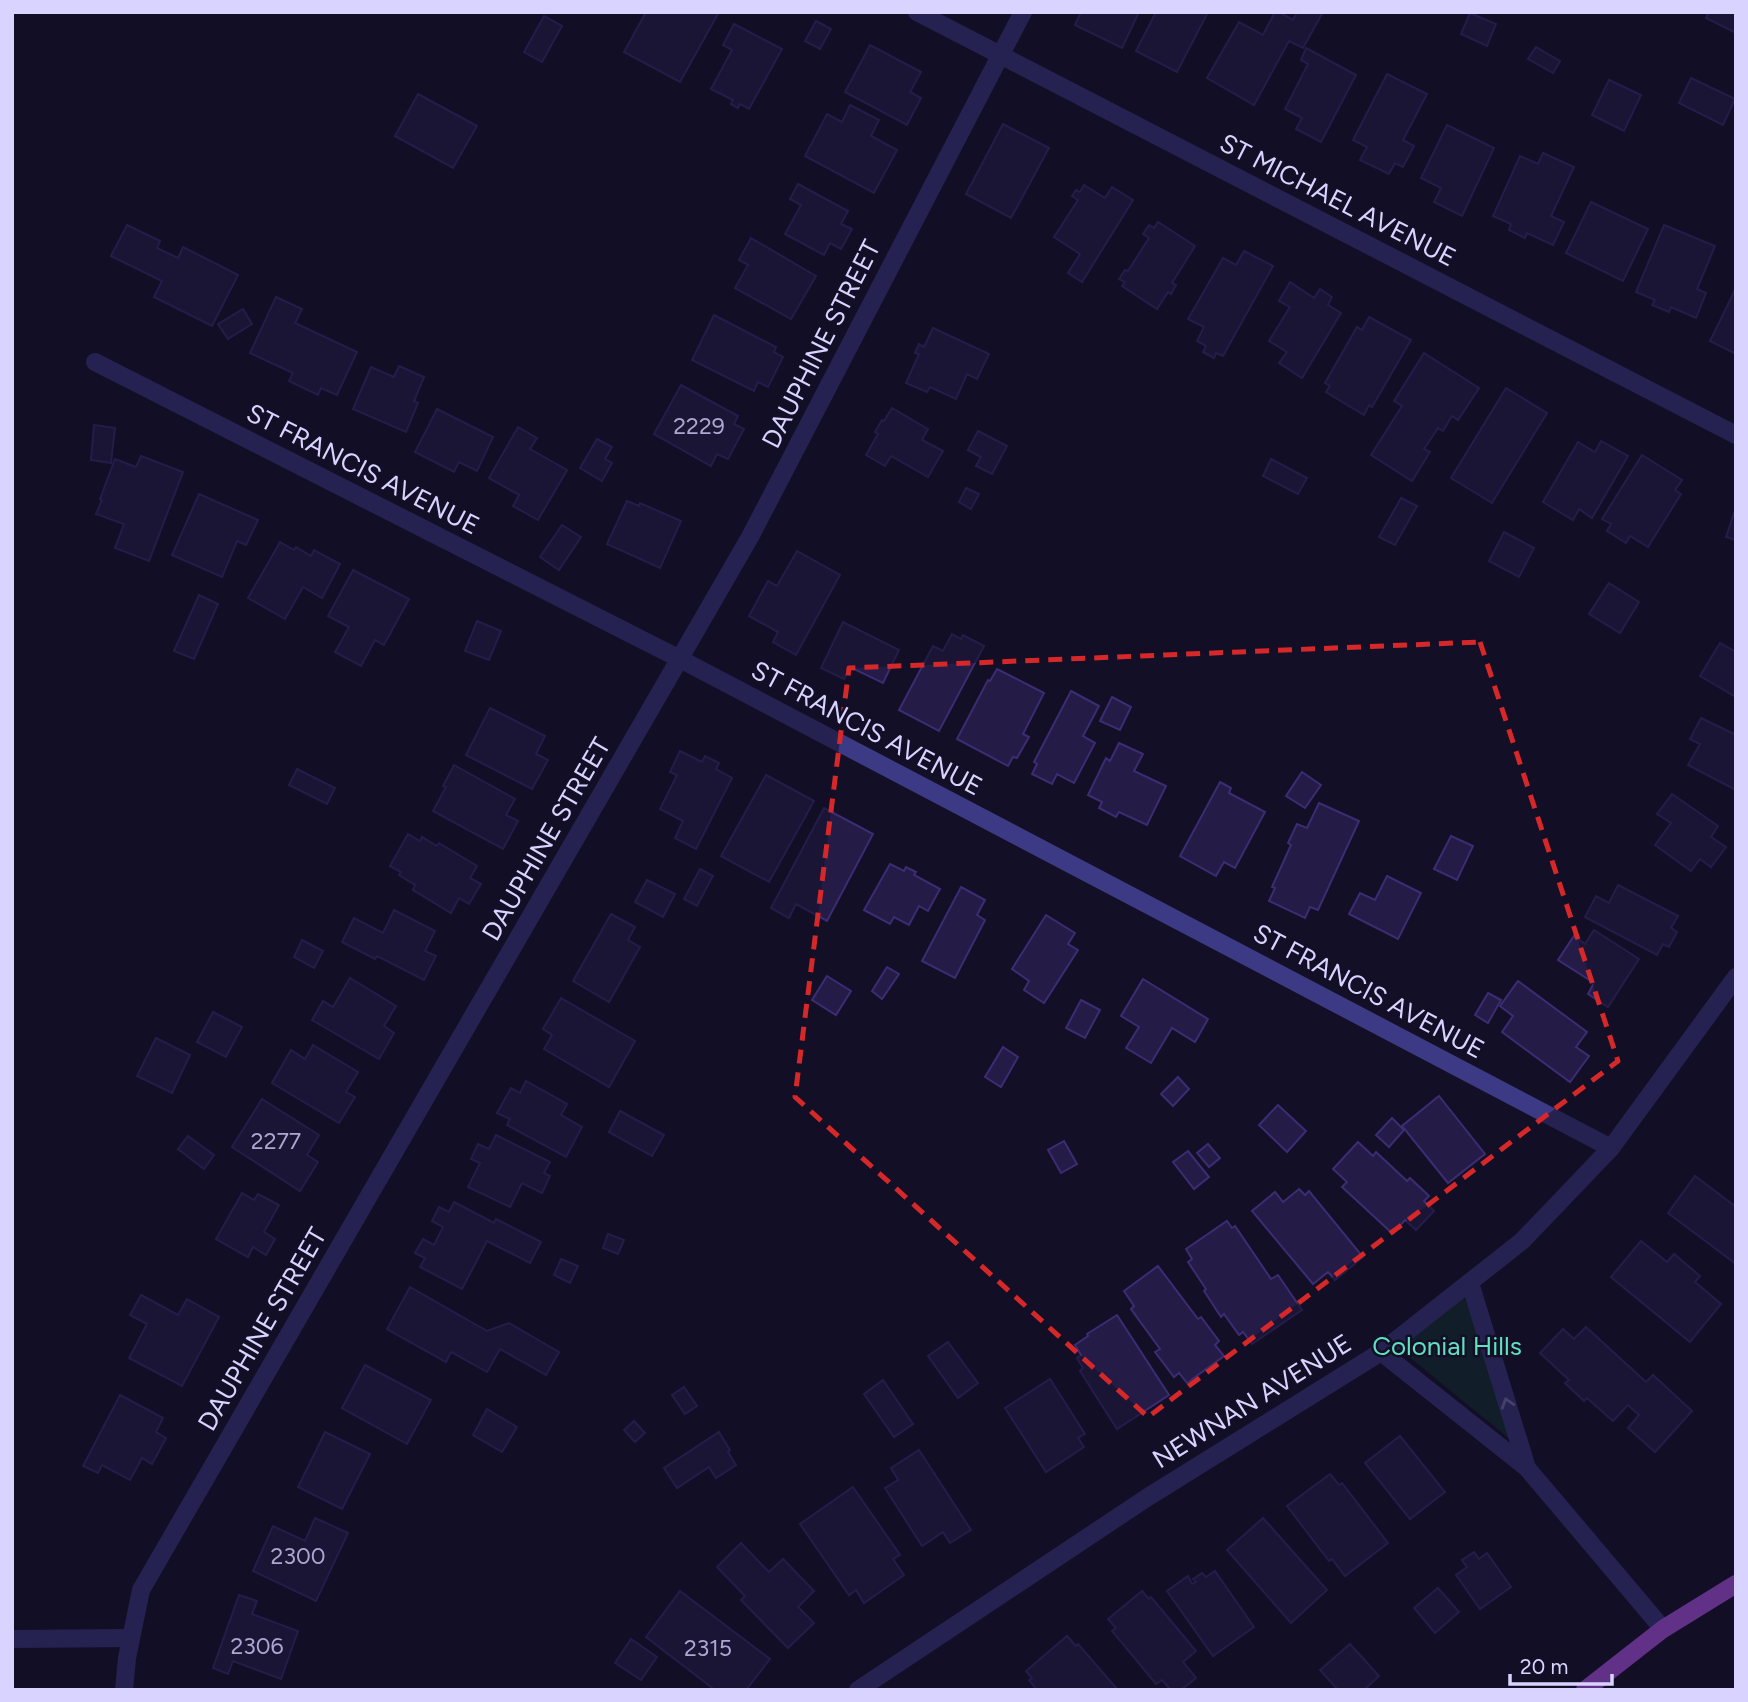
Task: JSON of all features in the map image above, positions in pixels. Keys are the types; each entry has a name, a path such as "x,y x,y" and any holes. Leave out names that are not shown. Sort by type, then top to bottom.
{"main road":[{"path":"1585,1690 1662,1629 1736,1584"}],"street":[{"name":"ST MICHAEL AVENUE","path":"917,12 1736,435"},
{"name":"DAUPHINE STREET","path":"124,1690 130,1639 141,1590 750,537 1023,12"},
{"name":"ST FRANCIS AVENUE","path":"95,362 680,659 1611,1148"},
{"name":"NEWNAN AVENUE","path":"858,1690 1148,1497 1381,1352 1522,1241 1611,1148 1736,977"},
{"path":"1470,1283 1527,1468"},
{"path":"1381,1352 1527,1468 1662,1629"},
{"path":"12,1639 130,1639"}],"highlighted area":[{"path":"1480,642 1618,1061 1148,1417 795,1097 849,668"}],"green space":[{"name":"Colonial Hills","path":"1461,1289 1521,1448 1392,1343"}],"building":[{"path":"646,12 719,12 680,82 624,52"},
{"path":"1081,12 1139,12 1122,48 1075,25"},
{"path":"1156,12 1208,12 1177,72 1136,51"},
{"path":"1275,12 1293,20 1297,12 1323,12 1303,48 1289,41 1254,105 1207,78 1239,22 1263,35"},
{"path":"1709,12 1736,12 1736,33 1706,18"},
{"path":"1470,13 1496,24 1487,46 1461,34"},
{"path":"544,16 562,26 542,62 524,52"},
{"path":"816,21 831,29 820,49 805,41"},
{"path":"734,24 782,49 749,109 740,104 738,108 731,104 733,100 711,89 732,50 723,45"},
{"path":"870,45 921,72 910,92 921,98 907,125 845,92"},
{"path":"1536,47 1560,61 1553,73 1528,59"},
{"path":"1306,48 1356,75 1321,142 1296,129 1302,118 1285,109 1308,64 1301,60"},
{"path":"1387,74 1427,94 1403,140 1414,146 1403,167 1395,163 1389,174 1360,160 1367,147 1353,140"},
{"path":"1691,78 1735,99 1723,125 1679,103"},
{"path":"1609,80 1641,95 1624,131 1592,115"},
{"path":"418,94 477,126 453,168 395,136"},
{"path":"850,105 879,120 871,136 897,150 874,193 805,156 827,114 842,122"},
{"path":"1003,124 1049,148 1011,218 966,194"},
{"path":"1447,125 1494,148 1462,216 1434,202 1441,188 1421,178"},
{"path":"1543,153 1574,167 1551,216 1564,222 1553,245 1527,233 1525,238 1509,230 1511,224 1493,216 1520,156 1538,164"},
{"path":"798,184 848,211 841,224 852,229 841,249 830,243 824,255 785,234 801,205 790,199"},
{"path":"1084,185 1105,198 1112,187 1133,200 1082,282 1068,273 1080,254 1054,237 1078,200 1072,196 1076,190 1080,192"},
{"path":"1591,202 1648,229 1623,281 1566,253"},
{"path":"1158,222 1195,246 1172,283 1176,285 1171,294 1168,292 1157,309 1122,286 1125,282 1119,279 1125,270 1128,271 1149,238 1143,234 1149,225 1154,228"},
{"path":"127,225 160,241 157,248 178,258 183,247 238,275 212,326 154,297 162,281 111,256"},
{"path":"1664,225 1715,246 1697,289 1706,293 1696,318 1671,307 1669,312 1652,305 1655,300 1636,292"},
{"path":"751,238 816,276 791,319 735,288 748,265 739,260"},
{"path":"1244,251 1273,266 1223,356 1216,353 1214,358 1203,352 1206,346 1197,341 1204,327 1188,319 1223,258 1236,265"},
{"path":"1290,282 1314,298 1320,289 1332,297 1328,305 1341,313 1302,378 1279,363 1287,352 1269,341 1290,307 1279,301"},
{"path":"1736,288 1736,354 1710,341"},
{"path":"276,297 302,309 295,323 357,352 337,395 321,388 318,395 289,381 293,373 250,353"},
{"path":"243,309 252,324 228,339 218,324"},
{"path":"714,315 776,347 774,352 783,357 768,387 758,382 754,391 692,360"},
{"path":"1369,317 1411,340 1372,407 1369,405 1364,415 1326,392 1330,386 1325,383 1357,327 1362,330"},
{"path":"933,328 989,354 977,379 967,374 956,399 930,387 927,392 906,383 919,354 915,353 919,344 924,347"},
{"path":"1424,353 1479,388 1458,420 1452,416 1443,431 1438,428 1424,449 1430,452 1412,481 1371,455 1402,406 1394,401"},
{"path":"399,366 424,377 414,401 418,403 406,432 353,409 371,367 394,377"},
{"path":"681,385 738,416 734,424 744,429 728,459 717,454 711,466 654,434"},
{"path":"1506,388 1547,413 1492,503 1451,478"},
{"path":"892,408 928,429 922,440 943,451 928,477 891,456 885,466 866,455 878,434 875,432"},
{"path":"437,409 493,437 477,471 459,462 454,472 415,452"},
{"path":"94,425 115,428 111,463 91,460"},
{"path":"518,427 537,438 530,449 567,470 538,520 513,506 519,495 489,478"},
{"path":"978,431 1007,446 992,474 976,466 981,457 968,450"},
{"path":"597,439 612,447 605,459 612,463 602,481 580,468"},
{"path":"1601,441 1628,456 1592,518 1579,509 1573,520 1543,502 1578,442 1595,452"},
{"path":"1642,455 1682,480 1675,490 1681,494 1648,547 1630,536 1626,543 1607,531 1611,524 1602,519"},
{"path":"141,456 183,472 149,561 115,548 124,524 96,514 115,459 136,467"},
{"path":"1271,459 1307,478 1298,494 1263,476"},
{"path":"966,488 979,494 971,509 959,502"},
{"path":"199,494 258,520 246,545 237,541 222,577 172,555"},
{"path":"1401,498 1417,506 1395,545 1379,537"},
{"path":"627,501 639,506 640,503 681,521 660,568 607,544"},
{"path":"1736,513 1736,540 1726,537"},
{"path":"562,525 581,537 559,570 540,557"},
{"path":"1504,532 1534,548 1519,577 1489,561"},
{"path":"280,542 311,556 314,550 340,564 322,598 303,587 285,619 248,598"},
{"path":"797,551 840,575 796,655 773,642 778,632 749,616 768,581 777,586"},
{"path":"353,570 409,599 384,645 375,640 361,666 335,652 349,627 328,616"},
{"path":"1609,583 1639,602 1620,633 1589,614"},
{"path":"199,595 218,604 194,659 174,651"},
{"path":"477,621 501,631 489,660 465,651"},
{"path":"843,622 899,650 883,683 850,667 844,679 821,668"},
{"path":"952,634 961,639 963,635 984,646 939,731 899,710 933,646 943,651"},
{"path":"1720,643 1736,652 1736,697 1700,676"},
{"path":"997,669 1044,693 1023,734 1029,737 1017,758 1013,757 1008,766 957,739 988,680 990,681"},
{"path":"1071,691 1099,706 1083,736 1095,743 1074,783 1057,774 1052,784 1032,774 1037,764 1034,762"},
{"path":"1112,697 1131,707 1120,730 1100,721"},
{"path":"490,708 545,736 536,754 548,760 532,789 466,755"},
{"path":"1701,718 1736,735 1736,790 1688,765 1700,744 1690,739"},
{"path":"1119,743 1143,754 1134,771 1166,786 1147,825 1119,812 1116,817 1099,808 1102,802 1088,795 1106,758 1110,761"},
{"path":"680,751 702,762 705,756 719,763 716,769 732,778 696,849 675,838 683,821 660,809 677,775 670,772"},
{"path":"454,765 515,799 506,815 518,821 503,849 433,811"},
{"path":"297,769 335,788 327,804 289,785"},
{"path":"1302,772 1321,785 1305,808 1286,796"},
{"path":"766,775 814,801 769,882 721,856"},
{"path":"1220,782 1231,788 1229,793 1265,812 1235,868 1224,862 1216,876 1180,856"},
{"path":"1672,794 1718,826 1711,837 1726,847 1711,867 1700,859 1691,871 1655,845 1671,823 1657,814"},
{"path":"1319,803 1359,821 1318,910 1310,907 1305,918 1269,901 1297,824 1307,828"},
{"path":"824,808 873,834 827,921 796,904 789,918 771,908"},
{"path":"408,834 420,841 422,837 437,846 439,843 477,866 470,878 481,884 469,904 459,898 451,913 413,890 415,885 390,866"},
{"path":"1451,836 1473,846 1457,880 1434,869"},
{"path":"890,864 904,871 906,867 916,872 914,875 940,889 928,911 919,906 909,925 894,917 890,924 864,910"},
{"path":"700,869 713,876 697,906 684,899"},
{"path":"1387,876 1421,893 1398,939 1349,914 1360,893 1375,900"},
{"path":"647,880 675,894 663,917 635,902"},
{"path":"1618,885 1678,916 1671,928 1677,932 1669,947 1663,944 1657,955 1585,917 1596,896 1609,903"},
{"path":"961,887 985,900 977,915 985,920 955,978 922,961"},
{"path":"394,910 435,931 425,951 436,956 424,980 342,942 354,918 383,933"},
{"path":"611,914 635,927 628,940 640,947 609,1002 573,981"},
{"path":"1046,915 1075,933 1068,944 1078,950 1044,1003 1024,990 1029,981 1012,969"},
{"path":"1594,930 1639,959 1608,1007 1588,994 1594,983 1558,960 1574,936 1585,944"},
{"path":"302,940 323,951 314,968 294,957"},
{"path":"887,967 899,974 882,999 872,991"},
{"path":"827,976 851,991 836,1015 812,1000"},
{"path":"350,978 396,1006 384,1026 394,1033 379,1059 312,1020 323,1001 333,1007"},
{"path":"1143,979 1208,1019 1195,1042 1172,1028 1151,1063 1126,1048 1139,1027 1121,1016"},
{"path":"1518,981 1587,1032 1576,1047 1589,1056 1570,1082 1502,1032 1513,1016 1500,1006"},
{"path":"1488,993 1501,1000 1488,1023 1475,1015"},
{"path":"561,998 635,1041 609,1087 544,1049 552,1035 543,1029"},
{"path":"1081,1000 1100,1010 1085,1038 1066,1028"},
{"path":"213,1012 242,1027 226,1057 197,1042"},
{"path":"156,1038 190,1055 172,1093 137,1076"},
{"path":"313,1045 358,1072 346,1092 355,1097 339,1123 272,1083 291,1050 305,1059"},
{"path":"1003,1047 1018,1057 1001,1087 985,1077"},
{"path":"1178,1077 1189,1089 1173,1106 1161,1094"},
{"path":"526,1081 567,1104 561,1115 582,1127 566,1157 507,1125 510,1119 497,1113 511,1088 520,1093"},
{"path":"1439,1096 1485,1154 1448,1183 1402,1126"},
{"path":"262,1099 319,1135 307,1155 318,1162 300,1191 232,1147"},
{"path":"1278,1105 1306,1131 1287,1152 1259,1125"},
{"path":"620,1111 664,1135 652,1156 609,1132"},
{"path":"1392,1118 1404,1130 1389,1147 1376,1135"},
{"path":"496,1135 550,1162 544,1173 550,1176 542,1193 522,1183 510,1207 468,1187 480,1163 471,1159 478,1144 489,1149"},
{"path":"188,1136 214,1155 204,1169 178,1149"},
{"path":"1064,1141 1077,1164 1061,1173 1048,1150"},
{"path":"1358,1142 1373,1156 1376,1152 1407,1181 1410,1178 1429,1196 1424,1201 1434,1211 1416,1230 1405,1220 1393,1234 1342,1187 1347,1182 1333,1169"},
{"path":"1208,1144 1220,1158 1209,1167 1197,1153"},
{"path":"1188,1151 1209,1177 1194,1189 1173,1162"},
{"path":"1695,1176 1736,1207 1736,1264 1668,1213"},
{"path":"1299,1189 1305,1195 1309,1191 1363,1257 1335,1280 1328,1272 1313,1284 1252,1211 1275,1192 1283,1202"},
{"path":"242,1193 254,1200 258,1194 279,1205 264,1232 275,1239 266,1255 253,1247 248,1257 216,1239"},
{"path":"454,1202 494,1223 496,1219 541,1242 530,1263 487,1241 462,1289 420,1267 425,1258 415,1253 423,1239 434,1245 443,1227 432,1221 439,1207 449,1212"},
{"path":"1227,1221 1232,1228 1235,1226 1271,1279 1278,1275 1302,1310 1252,1344 1243,1332 1239,1335 1224,1314 1221,1317 1188,1262 1192,1259 1186,1249"},
{"path":"608,1234 624,1240 618,1254 603,1248"},
{"path":"1641,1241 1667,1262 1674,1254 1700,1276 1695,1282 1721,1304 1690,1342 1611,1277"},
{"path":"561,1259 578,1266 570,1283 554,1275"},
{"path":"1158,1266 1198,1319 1201,1317 1219,1341 1215,1345 1224,1356 1187,1383 1179,1373 1174,1377 1155,1352 1160,1349 1131,1309 1134,1306 1124,1291"},
{"path":"410,1287 487,1331 509,1323 559,1352 546,1375 500,1349 487,1372 451,1352 446,1362 387,1329"},
{"path":"141,1295 178,1315 187,1299 219,1317 182,1386 129,1358 147,1324 130,1315"},
{"path":"1117,1315 1169,1395 1117,1429 1080,1371 1083,1368 1077,1358 1081,1355 1075,1345"},
{"path":"1586,1327 1646,1382 1653,1375 1692,1411 1655,1452 1628,1428 1639,1415 1628,1405 1613,1421 1587,1398 1584,1401 1565,1383 1569,1380 1540,1353 1563,1329 1574,1339"},
{"path":"948,1342 978,1383 958,1398 928,1356"},
{"path":"365,1365 431,1400 407,1444 342,1408"},
{"path":"1050,1379 1085,1434 1078,1438 1084,1447 1046,1472 1005,1408"},
{"path":"883,1380 913,1424 894,1437 864,1394"},
{"path":"684,1387 697,1406 685,1414 672,1395"},
{"path":"120,1395 163,1418 156,1432 166,1438 152,1464 142,1458 130,1480 102,1465 98,1473 83,1466"},
{"path":"487,1409 517,1427 502,1452 473,1435"},
{"path":"634,1421 645,1433 635,1442 624,1430"},
{"path":"325,1432 370,1454 342,1509 298,1487"},
{"path":"719,1432 736,1465 716,1478 709,1467 677,1488 664,1468"},
{"path":"1400,1436 1445,1492 1410,1519 1365,1463"},
{"path":"919,1450 971,1530 950,1543 943,1532 922,1546 885,1488 898,1480 891,1468"},
{"path":"1330,1474 1339,1485 1342,1483 1388,1543 1345,1576 1332,1559 1329,1561 1287,1506"},
{"path":"853,1487 900,1555 893,1559 904,1575 864,1603 856,1590 849,1595 800,1524"},
{"path":"315,1518 348,1533 316,1601 253,1571 273,1526 305,1541"},
{"path":"1263,1518 1327,1590 1291,1623 1227,1550"},
{"path":"741,1543 769,1572 783,1559 814,1591 798,1607 814,1623 788,1648 741,1600 745,1596 717,1567"},
{"path":"1474,1552 1479,1559 1487,1553 1511,1587 1480,1609 1456,1575 1467,1567 1462,1560"},
{"path":"1215,1571 1254,1627 1213,1656 1167,1591 1188,1576 1192,1584 1196,1582 1193,1579 1202,1573 1206,1577"},
{"path":"1438,1588 1459,1612 1435,1633 1414,1608"},
{"path":"680,1591 770,1659 746,1690 715,1690 646,1637"},
{"path":"1142,1591 1149,1599 1151,1597 1196,1651 1183,1662 1196,1678 1181,1690 1171,1690 1162,1680 1156,1684 1112,1631 1116,1628 1108,1619"},
{"path":"239,1595 257,1601 252,1614 298,1631 281,1679 233,1661 228,1674 213,1668"},
{"path":"1067,1636 1076,1646 1078,1644 1118,1690 1037,1690 1026,1671"},
{"path":"631,1639 657,1657 641,1680 615,1663"},
{"path":"1350,1644 1379,1676 1364,1690 1338,1690 1320,1670"}]}
